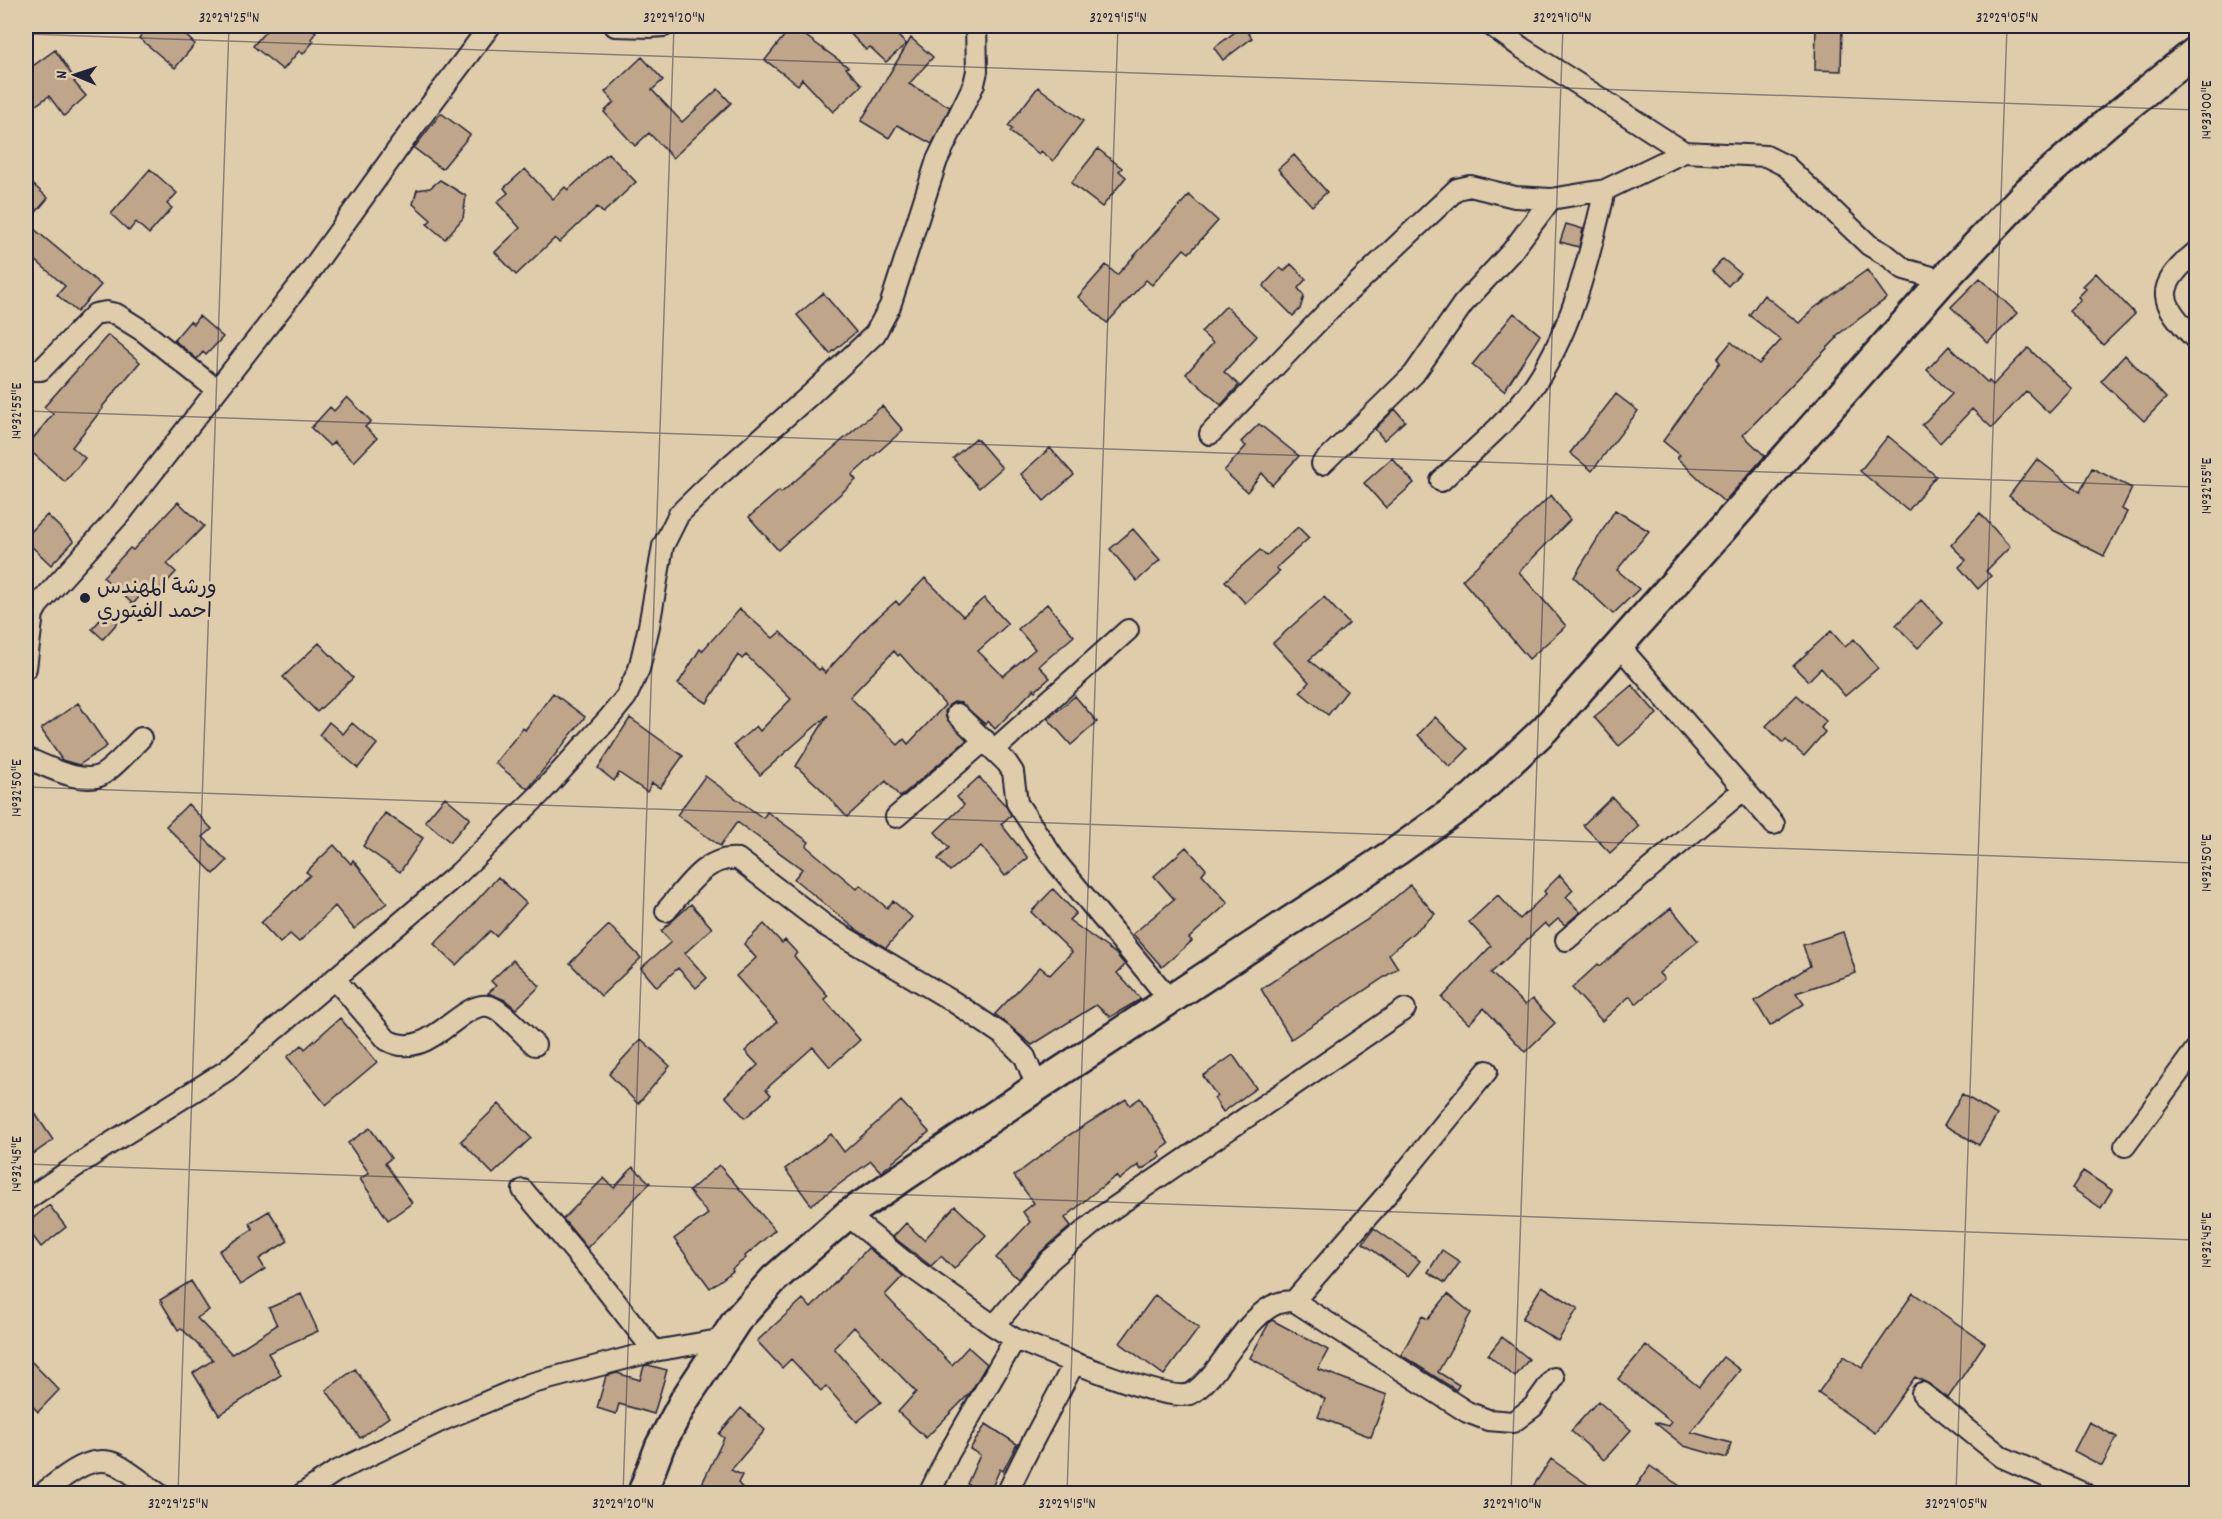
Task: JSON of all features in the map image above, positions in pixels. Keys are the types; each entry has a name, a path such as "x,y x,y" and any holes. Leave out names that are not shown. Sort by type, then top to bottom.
{"main road":[{"path":"642,1494 660,1446 685,1399 737,1320 774,1280 847,1215 1037,1087 1397,851 1473,797 1545,729 1944,280 2028,191 2109,121 2196,51"}],"street":[{"path":"26,668 33,614 38,604 121,513 309,273 413,128 490,26"},
{"path":"615,26 664,26"},
{"path":"26,1200 106,1146 226,1071 459,873 540,794 626,697 639,669 663,546 679,514 874,334 890,306 937,160 974,84 977,60 976,26"},
{"path":"1491,26 1684,153"},
{"path":"1210,434 1329,310 1457,189 1470,186 1515,197 1551,199 1605,190 1684,153 1766,156 1786,166 1869,245 1904,269 1944,280"},
{"path":"1441,480 1499,426 1528,394 1557,346 1589,257 1605,190"},
{"path":"1322,464 1414,374 1463,304 1512,251 1551,199"},
{"path":"2196,252 2175,271 2168,282 2167,289 2172,314 2196,340"},
{"path":"26,370 41,370 95,314 106,312 116,314 143,331 217,390"},
{"path":"896,817 990,744 1128,630"},
{"path":"1620,646 1774,824"},
{"path":"957,714 990,744 1013,772 1017,802 1057,863 1170,1000"},
{"path":"26,758 77,778 88,779 101,776 141,738"},
{"path":"1566,940 1744,789"},
{"path":"666,911 700,872 726,858 738,859 826,926 954,1002 1003,1035 1025,1057 1037,1087"},
{"path":"335,979 387,1040 398,1046 409,1046 429,1039 474,1008 485,1005 495,1008 535,1045"},
{"path":"994,1326 1050,1260 1102,1216 1406,1010"},
{"path":"2125,1146 2196,1049"},
{"path":"1294,1301 1388,1193 1487,1071"},
{"path":"523,1190 597,1278 654,1351"},
{"path":"847,1215 911,1268 1015,1339 1074,1364 1171,1395 1190,1394 1207,1380 1255,1320 1271,1306 1294,1301 1467,1412 1488,1420 1513,1422 1533,1407 1554,1378"},
{"path":"302,1494 335,1472 413,1434 529,1384 654,1351 724,1339"},
{"path":"929,1494 949,1453 1015,1339"},
{"path":"1006,1494 1074,1364"},
{"path":"1922,1393 2002,1457 2085,1494"},
{"path":"42,1494 76,1469 93,1462 106,1461 116,1464 159,1494"}],"building":[{"path":"149,26 188,26 182,32 195,44 175,68 139,38"},
{"path":"270,26 308,26 316,32 311,39 314,41 303,54 299,51 283,70 253,46"},
{"path":"792,26 848,67 846,68 862,85 833,112 802,79 798,85 765,60"},
{"path":"843,26 888,26 906,44 886,62 870,47 866,50"},
{"path":"1243,26 1252,38 1223,60 1214,48"},
{"path":"1816,26 1842,26 1841,71 1815,70"},
{"path":"911,38 933,57 909,84 950,107 932,144 897,125 889,138 861,121"},
{"path":"55,50 76,81 74,82 86,96 64,116 49,96 26,112 26,71"},
{"path":"642,57 663,80 652,90 682,122 718,89 731,103 673,158 649,133 635,146 604,112 614,102 605,92"},
{"path":"1038,87 1083,121 1053,161 1041,151 1039,154 1010,132 1012,129 1008,126"},
{"path":"441,113 470,135 442,169 414,148"},
{"path":"1098,149 1122,168 1119,171 1126,177 1102,207 1071,183"},
{"path":"608,153 636,182 603,213 597,207 559,243 555,238 516,275 495,252 520,228 497,202 508,193 504,188 525,169 553,199 565,187 568,190"},
{"path":"1294,155 1327,192 1312,206 1278,169"},
{"path":"150,169 177,193 167,204 172,208 149,234 136,222 129,231 111,214"},
{"path":"26,178 48,198 27,223 101,285 77,312 57,295 65,286 26,252"},
{"path":"440,180 466,196 463,218 445,239 427,224 431,220 413,204 417,190 430,188"},
{"path":"1189,195 1218,221 1189,253 1184,249 1152,285 1146,280 1107,323 1078,297 1106,265 1117,275"},
{"path":"1566,224 1583,229 1579,247 1560,242"},
{"path":"1723,259 1740,273 1728,286 1712,271"},
{"path":"1291,264 1306,279 1298,288 1304,296 1300,309 1293,316 1263,286 1280,268 1284,271"},
{"path":"1867,270 1887,298 1836,336 1837,338 1743,435 1765,456 1724,502 1677,458 1680,455 1663,441 1720,362 1717,359 1731,342 1759,364 1781,340 1749,315 1764,295 1799,323 1813,309"},
{"path":"2096,273 2135,314 2103,345 2069,311 2081,300 2078,297 2086,289 2083,286"},
{"path":"1980,278 2017,313 1988,343 1951,307"},
{"path":"823,293 856,332 830,354 797,315"},
{"path":"1226,306 1257,336 1224,372 1239,385 1221,405 1186,374 1213,343 1201,332"},
{"path":"1514,313 1540,335 1504,391 1472,365"},
{"path":"199,316 223,337 206,355 203,352 197,359 174,340 190,321 193,324"},
{"path":"108,335 140,362 72,447 85,458 65,482 26,447 53,414 44,407"},
{"path":"1949,346 1988,383 1989,381 1993,385 2028,348 2072,389 2049,413 2026,391 1992,428 1972,409 1940,443 1922,425 1952,394 1927,370"},
{"path":"2125,355 2166,398 2144,421 2101,381"},
{"path":"1616,394 1638,411 1592,471 1570,453"},
{"path":"347,397 371,421 365,427 377,438 354,462 334,442 330,446 311,428 330,407 334,411"},
{"path":"882,406 903,430 852,475 856,480 778,550 749,517 779,491 781,493"},
{"path":"1395,409 1405,421 1384,440 1375,429"},
{"path":"1259,424 1299,456 1272,485 1262,473 1247,492 1224,471 1246,446 1241,442"},
{"path":"1888,436 1936,476 1908,511 1860,471"},
{"path":"976,438 1002,468 979,488 953,458"},
{"path":"1050,448 1074,475 1044,501 1021,474"},
{"path":"1392,458 1414,483 1386,508 1364,483"},
{"path":"2037,459 2080,492 2092,468 2132,488 2122,509 2127,512 2104,556 2053,530 2009,496"},
{"path":"1551,495 1570,520 1519,572 1566,626 1529,659 1462,580"},
{"path":"178,502 204,526 167,564 176,572 155,595 147,588 133,604 103,577 130,548 133,550"},
{"path":"1615,510 1649,531 1617,570 1639,589 1613,614 1574,577"},
{"path":"1980,513 2010,547 1986,571 1991,576 1978,589 1959,567 1966,560 1951,545"},
{"path":"47,515 74,541 51,565 26,541 26,537"},
{"path":"1298,527 1309,538 1276,568 1280,571 1245,603 1225,581 1260,550 1266,556"},
{"path":"1133,529 1160,560 1137,581 1110,549"},
{"path":"925,578 963,616 984,598 1008,624 978,651 1003,676 1035,649 1018,629 1047,604 1074,636 1039,666 1050,678 1035,691 1034,689 995,729 988,721 985,724 961,703 954,702 949,705 945,712 946,718 967,740 900,797 886,781 847,817 796,766 828,715 760,775 734,745 756,726 760,731 791,699 746,655 742,659 738,655 707,703 678,684 700,649 702,651 740,609 773,638 780,632 819,670 821,668 825,673 870,624 896,601 899,605","holes":["894,651 898,656 900,654 945,705 908,744 904,739 898,745 850,697"]},
{"path":"1324,597 1349,624 1309,660 1347,691 1328,715 1300,692 1309,682 1273,643"},
{"path":"1921,600 1943,623 1918,648 1896,625"},
{"path":"108,611 119,621 103,639 92,629"},
{"path":"1831,631 1845,647 1854,639 1878,668 1845,696 1821,668 1808,681 1793,666"},
{"path":"319,643 353,678 317,712 283,677"},
{"path":"1632,685 1657,714 1619,746 1594,717"},
{"path":"553,693 585,717 528,789 495,763 523,728 525,730"},
{"path":"1797,695 1826,721 1821,728 1825,732 1804,756 1786,740 1783,743 1766,726"},
{"path":"1075,696 1097,722 1071,745 1048,719"},
{"path":"78,703 107,746 79,765 62,760 41,729"},
{"path":"1435,717 1468,749 1450,767 1418,735"},
{"path":"630,718 683,756 660,788 652,783 647,792 619,773 614,781 598,768"},
{"path":"329,722 343,734 352,723 377,744 358,768 319,735"},
{"path":"705,776 763,818 767,812 809,842 806,846 857,889 860,885 887,908 893,901 912,917 886,948 858,931 794,879 802,869 737,822 720,846 677,815"},
{"path":"979,777 1006,806 1011,815 1001,824 1028,858 1005,876 981,846 950,871 938,859 949,848 935,832 964,805 957,797"},
{"path":"445,797 470,818 450,842 425,821"},
{"path":"1612,797 1639,826 1610,853 1583,825"},
{"path":"188,804 212,829 203,837 227,861 214,874 166,826"},
{"path":"385,813 423,838 400,872 363,846"},
{"path":"334,845 351,864 353,860 387,903 354,929 335,906 299,942 290,934 280,943 261,923 310,875 306,872"},
{"path":"1186,847 1206,869 1202,874 1228,903 1189,938 1192,941 1162,967 1133,934 1174,899 1154,876"},
{"path":"1560,875 1573,890 1566,897 1580,912 1565,925 1558,919 1549,927 1545,923 1491,973 1525,1005 1532,999 1555,1023 1525,1052 1484,1008 1469,1024 1442,998 1491,946 1469,922 1498,895 1520,919 1546,894 1544,891"},
{"path":"498,877 526,903 496,936 490,931 456,965 434,944"},
{"path":"1410,885 1435,914 1389,954 1398,968 1291,1039 1261,989 1373,916"},
{"path":"1053,889 1076,913 1069,920 1116,954 1125,965 1117,973 1141,999 1110,1017 1096,1005 1032,1045 995,1014 1040,967 1050,975 1072,952 1031,912"},
{"path":"691,904 712,928 685,953 707,978 696,988 678,968 657,987 641,968 671,942 661,931"},
{"path":"1671,908 1698,941 1659,973 1664,979 1636,1004 1630,996 1602,1021 1572,988 1598,964 1600,966"},
{"path":"764,924 782,943 785,940 797,953 794,956 828,996 824,999 860,1040 830,1067 813,1047 766,1089 771,1095 745,1118 725,1096 758,1065 745,1051 777,1022 736,976 756,958 744,944"},
{"path":"609,925 641,958 601,996 570,963"},
{"path":"1843,932 1856,973 1796,993 1804,1004 1770,1026 1755,1001 1810,966 1803,945"},
{"path":"513,960 540,986 516,1009 505,1000 488,993 496,986 491,981"},
{"path":"340,1018 377,1062 326,1105 287,1057 302,1045 305,1049"},
{"path":"641,1039 670,1066 638,1104 609,1074"},
{"path":"1233,1055 1256,1088 1223,1112 1214,1098 1217,1096 1203,1076"},
{"path":"1962,1094 1997,1115 1979,1145 1944,1125"},
{"path":"1140,1098 1169,1144 1158,1152 1161,1157 1141,1170 1138,1165 1119,1180 1116,1176 1090,1196 1065,1218 1071,1226 1041,1252 1018,1279 996,1258 1030,1222 1023,1212 1034,1203 1014,1176 1069,1135 1126,1099 1130,1105"},
{"path":"26,1100 53,1140 26,1159"},
{"path":"901,1101 929,1132 881,1172 871,1161 811,1205 785,1169 831,1134 844,1152"},
{"path":"499,1104 531,1138 493,1174 461,1141"},
{"path":"370,1128 391,1158 385,1163 412,1203 388,1220 360,1179 369,1173 348,1143"},
{"path":"719,1165 775,1230 745,1256 746,1258 732,1269 733,1271 710,1288 674,1239 708,1214 689,1191"},
{"path":"633,1167 650,1183 587,1248 563,1219 604,1178 614,1188"},
{"path":"2083,1171 2112,1190 2101,1208 2072,1188"},
{"path":"49,1205 66,1227 41,1247 26,1224"},
{"path":"955,1206 986,1235 954,1269 941,1256 931,1266 893,1237 906,1223 924,1240"},
{"path":"269,1211 288,1241 259,1259 265,1269 240,1285 219,1251 253,1229 249,1223"},
{"path":"1374,1228 1420,1261 1408,1276 1363,1243"},
{"path":"868,1248 903,1276 885,1295 952,1365 968,1347 987,1364 970,1393 926,1438 898,1412 916,1392 854,1327 834,1348 881,1402 857,1422 826,1386 821,1391 791,1359 782,1368 757,1341 803,1299 811,1308"},
{"path":"1442,1250 1460,1262 1445,1283 1428,1272"},
{"path":"191,1281 209,1310 197,1318 232,1354 277,1325 269,1308 301,1294 318,1331 268,1353 281,1375 219,1415 193,1373 213,1360 181,1328 178,1330 160,1300"},
{"path":"1542,1286 1578,1308 1558,1341 1522,1319"},
{"path":"1913,1293 1985,1343 1948,1398 1915,1377 1875,1433 1818,1393 1844,1356 1862,1368"},
{"path":"1448,1294 1471,1313 1438,1372 1459,1385 1456,1390 1401,1355 1422,1316 1428,1319"},
{"path":"1155,1295 1199,1328 1164,1375 1120,1343"},
{"path":"1272,1320 1328,1350 1318,1369 1387,1395 1371,1437 1318,1417 1325,1399 1250,1358"},
{"path":"1502,1337 1529,1359 1515,1377 1488,1355"},
{"path":"1646,1345 1699,1387 1723,1357 1740,1370 1691,1432 1731,1443 1727,1458 1684,1446 1654,1422 1668,1426 1671,1422 1618,1379"},
{"path":"26,1356 59,1390 38,1412 26,1399"},
{"path":"644,1366 667,1370 654,1414 619,1404 616,1414 597,1408 606,1376 617,1373 640,1380"},
{"path":"355,1369 389,1417 360,1438 326,1390"},
{"path":"1598,1401 1631,1430 1604,1460 1571,1431"},
{"path":"741,1408 765,1430 731,1470 742,1475 738,1483 748,1494 697,1494 724,1438 719,1434"},
{"path":"2089,1422 2117,1437 2102,1466 2074,1451"},
{"path":"986,1424 1017,1444 1003,1471 1000,1469 989,1494 967,1484 980,1455 970,1449"},
{"path":"1551,1459 1578,1478 1602,1494 1528,1494"},
{"path":"1650,1466 1692,1494 1642,1494 1635,1488"}],"place":[{"name":"ورشة المهندس احمد الفيتوري","path":"85,598"}]}
